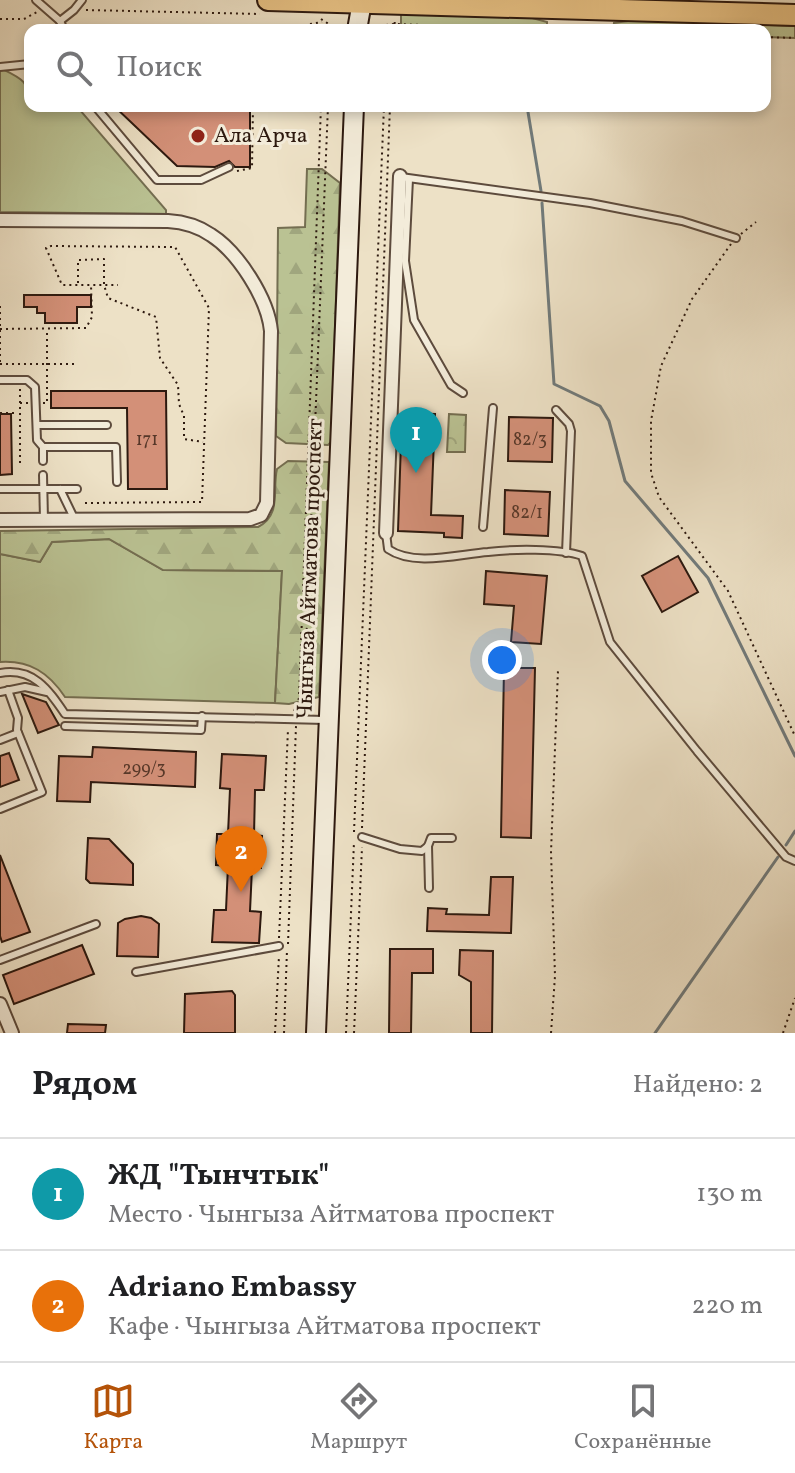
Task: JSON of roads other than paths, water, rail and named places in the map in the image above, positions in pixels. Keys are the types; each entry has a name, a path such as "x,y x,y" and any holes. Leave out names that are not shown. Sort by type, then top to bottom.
{"main road":[{"path":"358,24 362,1"},
{"path":"266,7 362,1 687,5 795,15"},
{"name":"Чынгыза Айтматова проспект","path":"316,1033 354,112"}],"street":[{"path":"386,533 405,178"},
{"path":"0,220 168,221 190,224 210,234 226,249 257,290 270,322 267,503 261,515 250,519 72,514 44,520 0,520"},
{"path":"0,1004 12,1033"}],"lane":[{"path":"36,0 61,24"},
{"path":"60,21 82,0"},
{"path":"0,67 24,65"},
{"path":"100,112 157,180 201,180 229,167"},
{"path":"463,393 451,385 414,320 405,261 405,178 590,203 682,221 736,238"},
{"path":"0,380 27,380 35,387 37,440 43,447 43,461"},
{"path":"483,527 493,408"},
{"path":"556,410 569,424 571,431 566,553"},
{"path":"37,425 107,425"},
{"path":"43,447 116,447 117,482"},
{"path":"43,475 44,520"},
{"path":"0,489 77,489"},
{"path":"60,489 72,514"},
{"path":"386,533 388,549 398,555 446,556 492,551 579,554 586,563 610,642 786,857 795,861"},
{"path":"0,673 13,671 31,675 41,682 65,714 329,720"},
{"path":"13,671 18,679 16,688"},
{"path":"0,809 42,792 18,733 18,718 2,692 25,687 47,692"},
{"path":"65,726 201,730 202,716"},
{"path":"0,740 18,733"},
{"path":"362,837 400,849 422,851 428,846"},
{"path":"429,888 428,846 431,838 452,838"},
{"path":"0,960 96,924"},
{"path":"136,972 279,946"}],"waterway":[{"path":"528,112 541,191"},
{"path":"542,203 554,384 600,406 609,421 625,481 708,578 795,756"},
{"path":"786,845 795,831"},
{"path":"655,1033 778,857"}],"place":[{"name":"Ала Арча","path":"198,136"},
{"name":"ЖД \"Тынчтык\"","path":"416,473"},
{"name":"Adriano Embassy","path":"241,892"}]}
